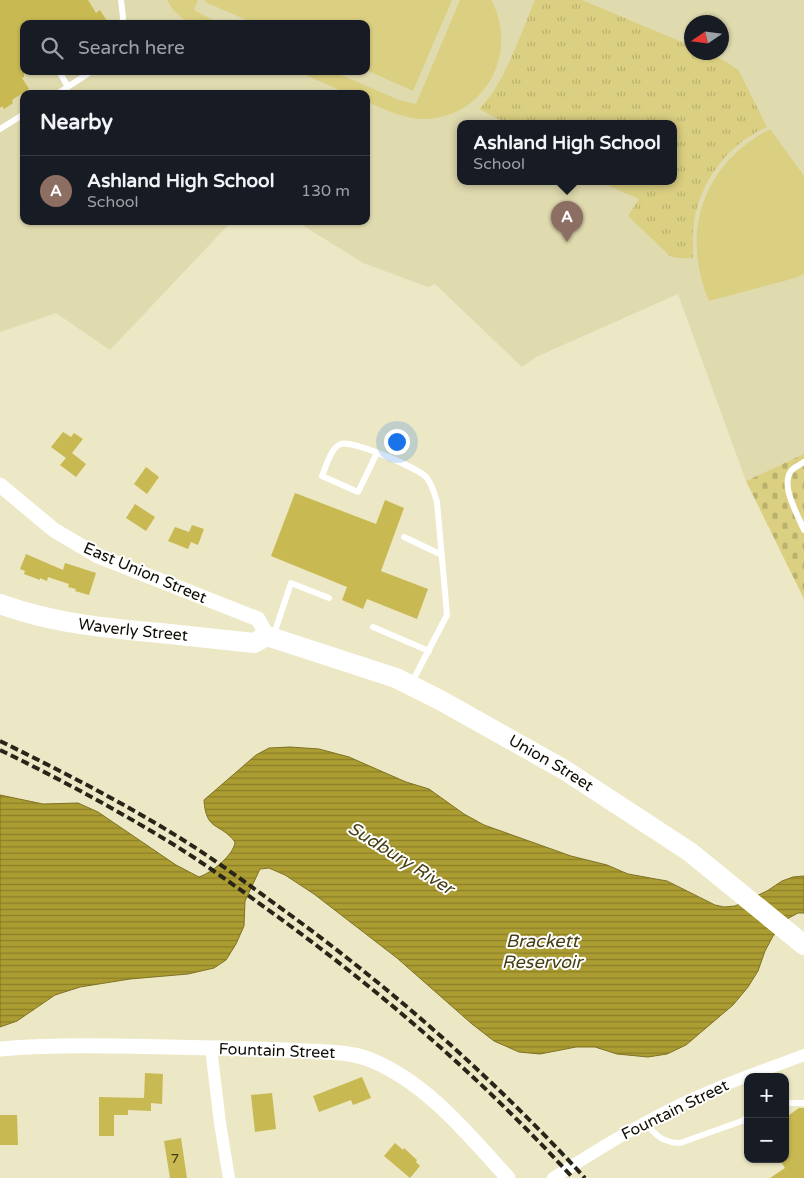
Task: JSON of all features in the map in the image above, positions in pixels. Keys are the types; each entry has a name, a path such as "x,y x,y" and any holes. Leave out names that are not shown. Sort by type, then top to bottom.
{"main road":[{"name":"Waverly Street","path":"0,604 65,621 127,630 254,643 270,637"},
{"name":"Union Street","path":"270,637 396,678 440,700 563,769 690,852 797,938"}],"street":[{"name":"East Union Street","path":"0,485 54,530 98,556 258,619 270,637"},
{"name":"Fountain Street","path":"0,1048 95,1046 211,1048 323,1052 360,1056 406,1079 438,1105 508,1178"},
{"path":"211,1048 229,1178"},
{"name":"Fountain Street","path":"553,1178 607,1143 645,1122 703,1094 804,1055"}],"lane":[{"path":"121,0 123,20"},
{"path":"61,75 68,87"},
{"path":"63,90 86,75"},
{"path":"0,129 20,116"},
{"path":"378,454 358,492 322,476 336,446 343,443 352,443 418,470 433,487 437,502 447,615 411,685"},
{"path":"804,462 792,469 788,476 787,484 789,494 804,530"},
{"path":"404,538 442,555"},
{"path":"270,637 291,583 329,598"},
{"path":"373,627 429,651"},
{"path":"789,1103 804,1104"},
{"path":"645,1122 656,1136 670,1143 680,1143 742,1121 746,1118"}],"shaded area":[{"path":"0,0 804,0 804,454 746,481 678,294 536,357 522,367 435,284 428,287 363,263 302,225 370,225 370,90 20,90 20,225 228,225 110,350 56,313 0,332"}],"green space":[{"path":"167,0 198,0 194,10 213,20 184,20 174,11"},
{"path":"206,0 452,0 413,91 370,72 370,20 247,20 205,2"},
{"path":"460,0 491,0 499,19 501,39 499,59 492,77 481,93 467,106 449,115 428,119 404,116 370,103 370,90 340,90 305,75 341,75 399,100 416,104"},
{"path":"535,0 582,0 684,43 684,60 723,60 727,62 739,71 767,127 743,141 733,150 707,182 695,214 693,258 677,258 670,256 628,216 639,199 607,185 677,185 677,120 500,120 479,109 488,99 504,73"},
{"path":"770,129 804,176 804,274 709,301 701,275 697,250 698,225 704,202 714,181 728,161 747,144"},
{"path":"804,454 804,599 746,481"}],"water":[{"name":"Brackett Reservoir","path":"269,748 319,749 349,757 406,782 429,789 464,814 484,825 571,856 607,865 628,874 667,881 715,905 724,907 735,906 767,891 782,881 804,876 804,913 798,913 787,919 773,936 758,971 733,1005 686,1045 667,1054 648,1057 617,1054 595,1047 576,1047 540,1054 519,1052 494,1041 397,958 314,894 285,875 269,868 260,869 245,901 244,926 236,944 226,960 214,968 188,974 130,979 80,987 55,995 17,1021 0,1027 0,795 43,804 78,803 98,812 176,865 199,877 210,872 221,863 231,852 235,842 211,822 205,810 204,800 256,755"}],"building":[{"path":"0,0 88,0 96,13 100,10 106,20 20,20 20,75 24,75 22,78 29,89 20,90 20,95 12,100 13,103 4,109 2,106 0,108"},
{"path":"63,432 71,437 74,433 83,439 72,453 86,464 76,477 60,465 66,458 51,447"},
{"path":"146,467 159,477 147,494 134,484"},
{"path":"295,493 376,524 385,500 404,508 381,571 428,589 417,619 367,599 363,609 342,600 347,587 271,556"},
{"path":"135,504 155,517 146,531 126,518"},
{"path":"192,525 204,529 198,545 191,542 188,549 168,541 175,527 189,532"},
{"path":"26,554 63,570 65,563 96,573 89,595 75,591 76,589 68,587 69,584 48,577 47,581 24,574 25,571 20,569"},
{"path":"145,1073 163,1074 162,1104 151,1103 151,1111 128,1110 128,1115 114,1115 114,1136 99,1136 99,1097 144,1098"},
{"path":"362,1077 371,1098 353,1105 351,1100 319,1112 313,1096"},
{"path":"272,1093 276,1129 255,1132 251,1095"},
{"path":"799,1108 804,1108 804,1178 770,1178 785,1168 782,1163 789,1163 789,1115"},
{"path":"0,1115 17,1115 18,1145 0,1145"},
{"path":"181,1138 187,1178 170,1178 164,1141"},
{"path":"395,1143 403,1150 404,1148 417,1160 416,1162 420,1166 410,1178 384,1156"}],"railway":[{"path":"0,741 91,787 180,838 289,914 368,974 443,1038 516,1106 585,1178"},
{"path":"0,750 45,772 176,846 231,883 324,951 399,1011 471,1075 573,1178"}],"place":[{"name":"Ashland High School","path":"567,242"}],"water label":[{"name":"Sudbury River","path":"401,858"}]}
